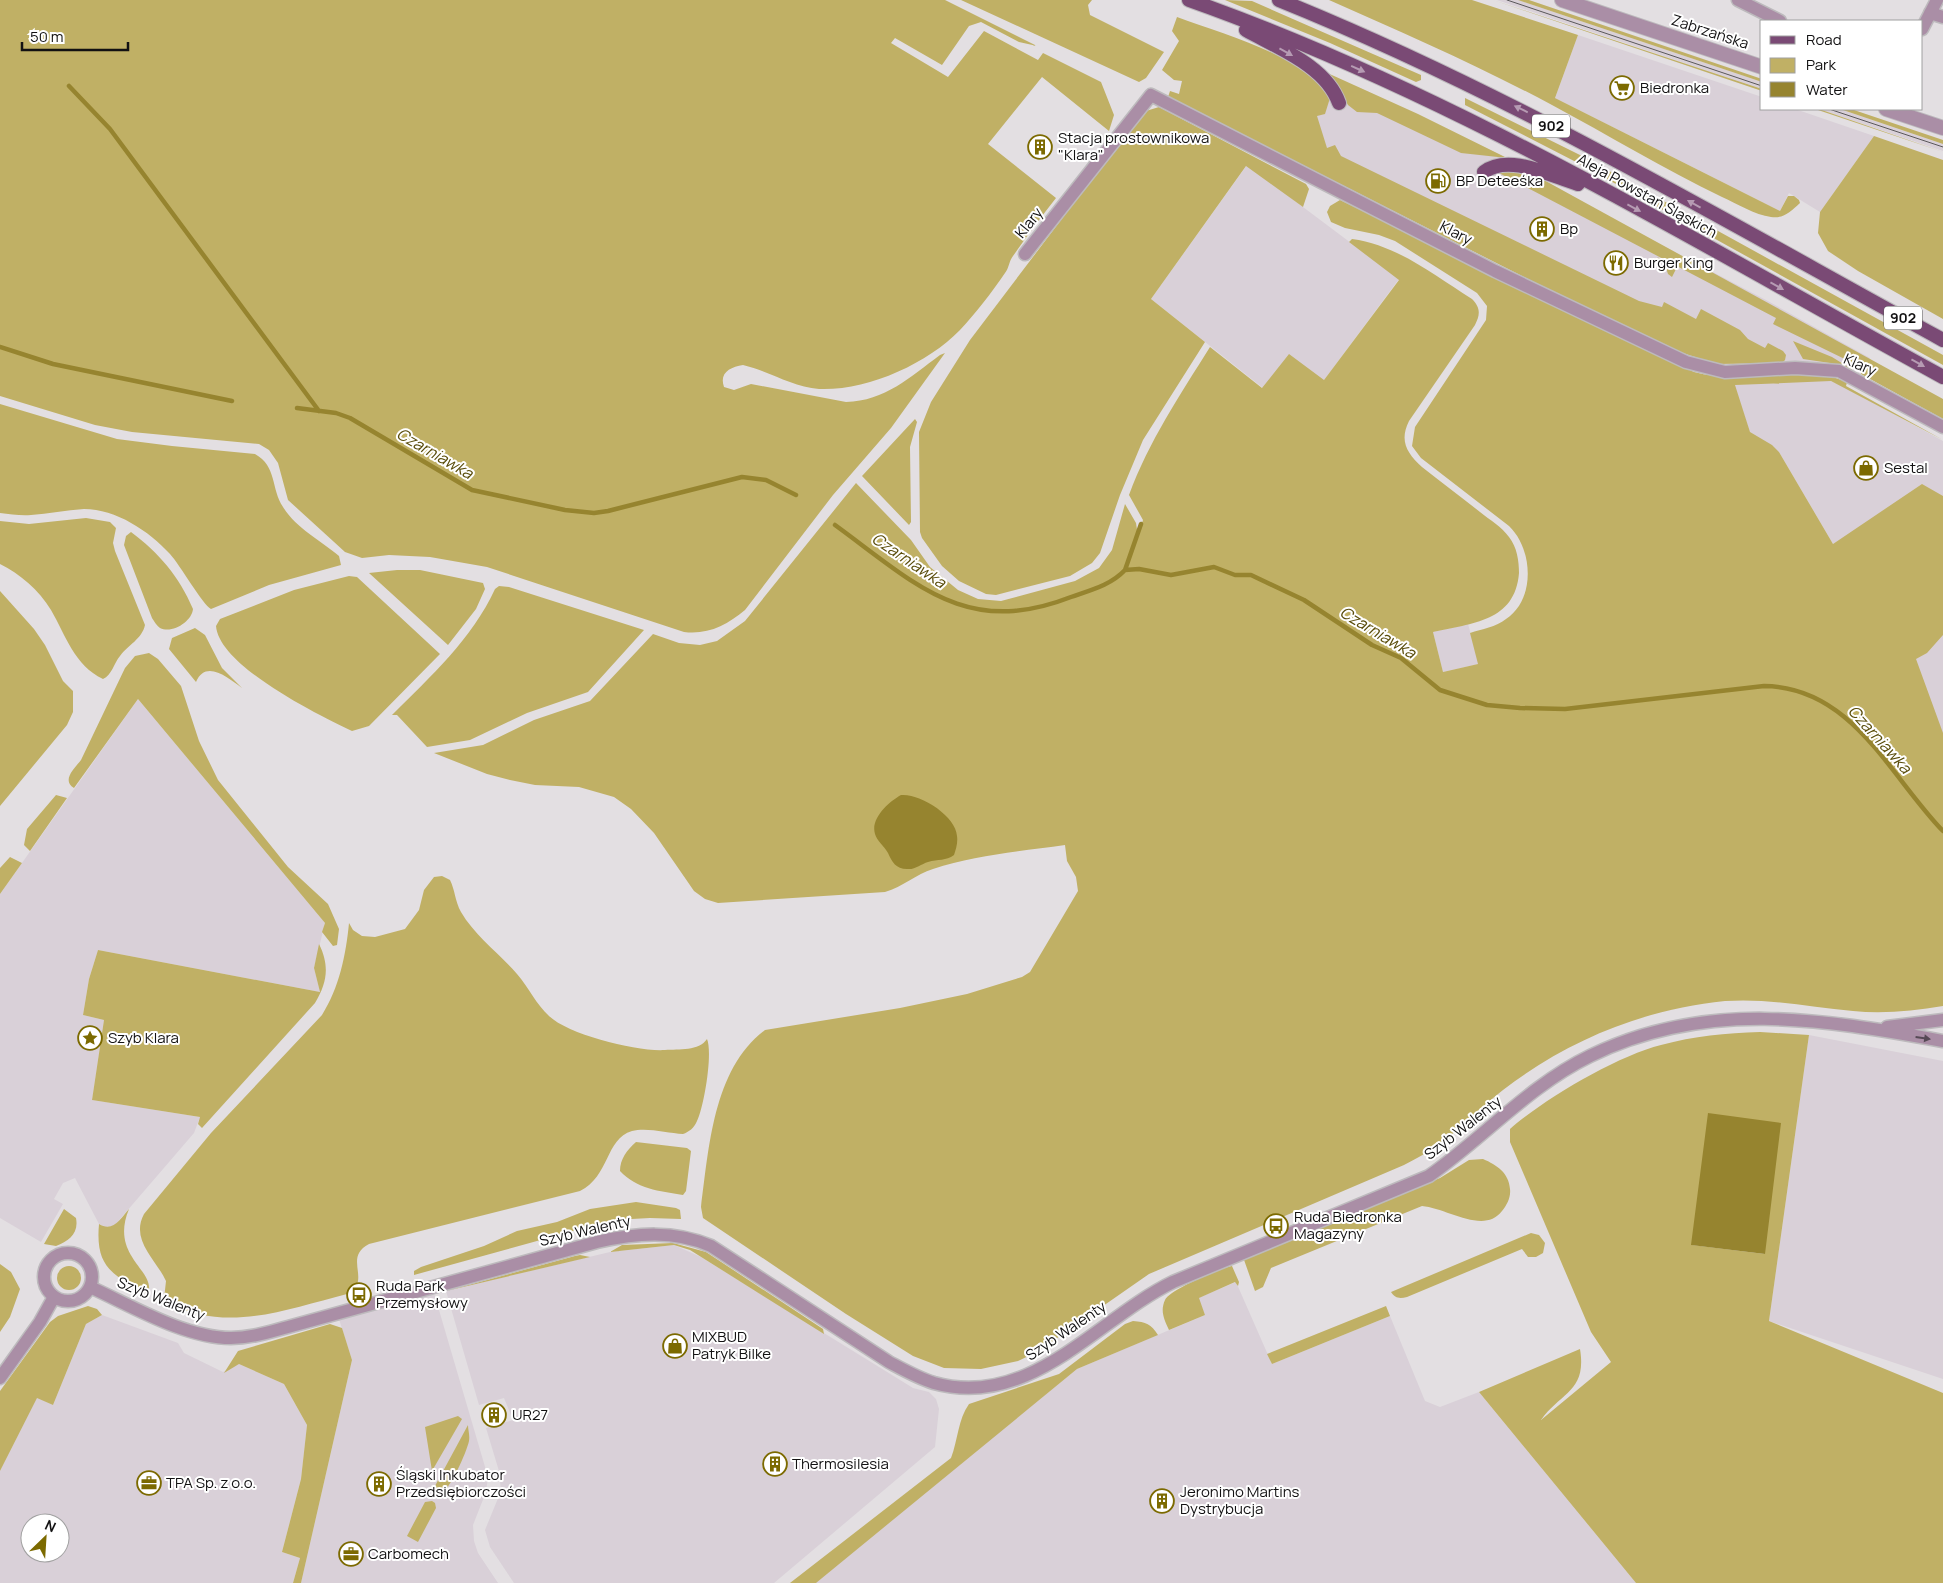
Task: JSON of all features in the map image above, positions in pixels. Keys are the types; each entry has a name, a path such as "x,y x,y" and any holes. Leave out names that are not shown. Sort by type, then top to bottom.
{"main road":[{"name":"Aleja Powstań Śląskich","path":"1279,0 1361,33 1528,113 1943,340"},
{"name":"Aleja Powstań Śląskich","path":"1193,2 1314,49 1422,97 1530,151 1943,377"},
{"path":"1193,2 1295,57 1327,81 1339,103"},
{"path":"1484,172 1496,165 1512,164 1611,195"}],"street":[{"name":"Zabrzańska","path":"1562,0 1592,6 1760,66"},
{"path":"1738,0 1778,20"},
{"path":"1923,27 1937,0"},
{"path":"1930,13 1943,17"},
{"name":"Klary","path":"1025,254 1151,95 1519,283 1686,362 1725,372 1795,368 1839,371 1943,427"},
{"path":"1889,110 1943,128"},
{"name":"Szyb Walenty","path":"90,1287 182,1328 216,1336 242,1338 597,1242 636,1235 660,1234 683,1236 711,1246 882,1357 917,1377 951,1386 980,1388 1004,1383 1031,1374 1054,1362 1130,1307 1173,1282 1429,1176 1547,1083 1590,1056 1668,1028 1706,1021 1762,1017 1869,1029 1943,1041"},
{"name":"Szyb Walenty","path":"1869,1029 1943,1020"},
{"path":"61,1254 76,1254 89,1264 92,1271 90,1287 81,1298 75,1300 60,1300 54,1297 45,1285 44,1277 48,1263 61,1254"},
{"path":"0,1378 40,1322 54,1297"}],"shaded area":[{"path":"1497,0 1518,0 1760,81 1760,88"},
{"path":"1578,35 1760,96 1760,110 1798,110 1874,136 1820,212 1789,193 1780,211 1555,98"},
{"path":"1313,78 1358,87 1507,158 1599,212 1766,300 1870,358 1861,374 1846,367 1819,362 1730,365 1698,360 1536,283 1277,152"},
{"path":"1822,110 1843,110 1943,144 1943,151"},
{"path":"1247,165 1399,279 1324,380 1263,388 1151,299"},
{"name":"Sestal","path":"1831,381 1943,441 1943,738 1848,535 1833,544 1779,452 1750,433 1734,384"},
{"path":"1468,624 1479,664 1443,672 1433,632"},
{"path":"138,699 325,923 314,968 320,992 98,950 89,979 83,1015 104,1020 92,1100 200,1117 194,1133 114,1226 106,1227 99,1224 75,1178 63,1183 54,1199 63,1204 41,1242 0,1218 0,894"},
{"path":"1809,1035 1943,1061 1943,1379 1769,1321"},
{"path":"674,1245 701,1257 913,1388 929,1392 936,1399 939,1409 935,1447 774,1583 514,1583 490,1547 485,1530 501,1491 499,1471 486,1428 513,1420 504,1398 479,1405 446,1291 610,1252"},
{"name":"Jeronimo Martins Dystrybucja","path":"1236,1282 1272,1364 1390,1316 1425,1401 1440,1407 1479,1392 1636,1583 813,1583 1077,1369 1205,1315 1198,1298"},
{"path":"434,1293 488,1477 486,1492 473,1525 474,1541 478,1553 498,1583 301,1583 352,1360 339,1319"},
{"path":"102,1315 178,1343 184,1353 223,1372 239,1364 284,1384 307,1425 301,1479 282,1552 300,1558 293,1583 0,1583 0,1471 37,1397 53,1405 86,1324"}],"green space":[{"path":"0,0 945,0 1037,46 1019,42 981,22 969,26 942,65 895,38 891,43 948,77 984,31 1038,60 1043,53 1101,82 1114,115 1109,131 1042,77 988,144 1056,198 1013,256 995,288 978,310 960,330 931,354 895,373 876,380 837,388 809,388 743,365 734,367 724,374 724,387 734,390 751,384 846,402 860,401 896,386 945,353 891,428 833,495 745,610 717,628 693,633 684,632 487,567 430,557 389,555 362,558 345,552 288,500 278,463 269,450 259,444 132,432 95,425 0,396"},
{"path":"961,0 1092,0 1088,5 1090,15 1164,52 1146,78 1139,82"},
{"path":"1225,0 1252,1 1421,75 1421,80 1416,82 1330,43"},
{"path":"1329,0 1472,0 1578,35 1555,98 1780,211 1788,196 1794,196 1800,203 1787,214 1780,217 1765,216 1752,211 1679,175 1497,77"},
{"path":"1493,0 1760,88 1760,90"},
{"path":"1518,0 1529,0 1760,78 1760,81"},
{"path":"1177,17 1261,48 1282,58 1317,82 1330,98 1325,114 1317,116 1327,148 1335,145 1341,156 1639,301 1662,307 1664,302 1696,319 1701,309 1740,330 1748,339 1765,348 1768,343 1783,351 1786,355 1785,360 1782,363 1716,364 1677,351 1536,283 1168,97 1170,91 1179,94 1182,81 1174,80 1162,70 1179,41 1172,31"},
{"path":"1323,71 1418,114 1507,158 1461,153 1377,113 1357,112 1348,105 1339,89"},
{"path":"1465,98 1582,156 1943,355 1943,365 1578,163 1465,105"},
{"path":"1159,107 1306,184 1309,189 1303,207 1246,166 1151,299 1205,342 1143,440 1120,495 1100,553 1092,563 1070,576 996,595 986,594 959,581 942,566 922,538 920,532 919,432 931,402 970,340 1139,117 1146,111"},
{"path":"1818,110 1822,110 1943,152"},
{"path":"1843,110 1854,110 1943,140 1943,144"},
{"path":"1874,136 1943,160 1943,319 1858,271 1828,251 1818,233 1820,212"},
{"path":"1507,170 1542,179 1943,399 1943,419 1861,374 1861,368 1857,365 1773,324 1776,318 1499,173"},
{"path":"1340,200 1694,372 1713,376 1733,377 1792,374 1830,376 1847,382 1846,386 1943,440 1831,381 1735,385 1750,432 1772,445 1779,452 1833,544 1922,484 1943,496 1943,635 1927,653 1916,659 1943,733 1943,1006 1909,1011 1876,1012 1741,1000 1695,1005 1636,1019 1580,1042 1528,1072 1495,1096 1443,1142 1419,1157 1149,1274 1037,1352 1018,1361 981,1369 944,1368 913,1356 846,1314 703,1218 701,1207 716,1111 734,1066 748,1046 765,1030 900,1008 967,994 1022,977 1030,972 1078,891 1076,877 1067,861 1065,845 999,854 949,864 927,871 885,892 718,903 705,899 694,891 654,833 631,809 614,797 579,787 535,785 510,780 487,774 434,753 483,745 534,720 590,701 653,634 679,643 700,645 717,641 745,621 856,483 911,540 930,567 958,590 978,599 1001,601 1075,581 1099,568 1112,550 1125,504 1136,523 1138,536 1143,520 1129,495 1156,437 1210,347 1262,388 1289,354 1324,380 1399,280 1349,242 1352,239 1369,242 1415,262 1472,299 1478,309 1479,315 1475,325 1409,421 1406,428 1405,441 1409,452 1422,467 1506,533 1516,550 1519,573 1516,589 1509,602 1500,611 1489,618 1433,632 1443,672 1478,664 1470,633 1502,622 1516,610 1526,587 1528,574 1527,560 1523,547 1509,526 1421,458 1412,446 1415,427 1486,320 1487,306 1477,293 1395,241 1379,235 1345,228 1331,222 1327,212 1330,206"},
{"path":"1657,257 1677,267 1672,277 1668,274 1665,265"},
{"path":"1793,341 1832,357 1853,370 1830,363 1803,359"},
{"path":"0,404 117,439 255,454 267,465 279,500 288,514 301,528 339,556 341,565 269,585 211,609 162,545 120,517 96,510 84,509 27,515 0,513"},
{"path":"915,419 917,422 910,447 911,522 909,525 862,476"},
{"path":"86,518 110,522 116,528 113,543 115,551 145,625 141,634 123,652 109,675 103,679 93,673 78,658 66,640 51,610 35,589 0,564 0,521 29,524"},
{"path":"131,532 151,548 167,566 175,576 193,609 186,622 176,628 160,628 152,618 124,545 126,536"},
{"path":"420,570 483,583 485,589 476,609 448,645 369,573"},
{"path":"349,576 357,577 440,654 369,726 352,731 272,688 251,673 221,641 216,626 220,619 294,590"},
{"path":"499,586 509,587 644,630 588,692 527,713 470,740 427,747 397,715 392,715 463,641 486,607 495,589"},
{"path":"0,591 34,629 45,645 63,681 73,691 73,712 67,725 0,806"},
{"path":"195,628 205,635 222,668 242,688 224,676 211,671 200,675 196,682 169,649 172,638"},
{"path":"149,653 158,659 181,686 199,741 218,780 288,867 328,904 339,929 337,945 333,946 322,932 325,923 138,699 74,788 70,785 70,774 81,760 125,668 135,656"},
{"path":"56,795 67,798 30,851 24,845 27,829"},
{"path":"10,857 22,863 0,894 0,868"},
{"path":"442,876 450,880 459,908 473,929 517,974 544,1011 559,1023 587,1036 604,1041 653,1050 682,1049 699,1046 707,1039 709,1056 707,1080 700,1114 694,1126 683,1134 638,1130 623,1135 597,1176 580,1191 369,1244 361,1250 358,1256 358,1283 347,1294 279,1312 234,1318 189,1312 166,1303 164,1299 166,1281 142,1241 140,1232 144,1214 211,1133 322,1015 333,994 341,971 349,923 353,930 362,936 375,937 405,929 419,910 424,890 434,877"},
{"path":"319,944 325,960 326,974 322,988 315,1003 202,1128 198,1124 200,1117 92,1100 104,1020 83,1015 89,979 98,950 320,992 314,968"},
{"path":"1747,1032 1809,1035 1769,1321 1943,1393 1943,1583 1636,1583 1479,1392 1580,1349 1580,1374 1576,1383 1541,1420 1611,1362 1591,1332 1510,1142 1510,1129 1561,1092 1603,1069 1643,1051 1686,1039","holes":["1709,1113 1765,1254 1692,1245"]},
{"path":"636,1142 687,1148 691,1151 686,1191 683,1195 641,1185 620,1171 625,1155"},
{"path":"1483,1159 1501,1170 1509,1183 1508,1201 1502,1211 1494,1218 1485,1221 1475,1220 1422,1206 1271,1268 1263,1287 1255,1291 1243,1257 1440,1178 1469,1160"},
{"path":"636,1202 676,1208 680,1210 681,1219 613,1220 414,1275 414,1271 421,1267 484,1246 517,1231 557,1222 590,1209"},
{"path":"64,1209 76,1218 76,1228 72,1236 56,1246 44,1244"},
{"path":"129,1209 124,1225 125,1239 129,1251 146,1277 149,1285 148,1294 116,1275 109,1268 100,1251 99,1224 108,1227 113,1226"},
{"path":"1531,1233 1539,1235 1545,1243 1543,1253 1536,1257 1528,1257 1522,1249 1407,1297 1398,1298 1391,1292"},
{"path":"673,1243 706,1252 823,1329 824,1334 690,1250 674,1245 610,1252 622,1245"},
{"path":"575,1256 590,1257 446,1291"},
{"path":"0,1264 11,1272 20,1289 10,1317 0,1332"},
{"path":"69,1266 77,1270 81,1278 77,1286 69,1290 61,1286 57,1278 61,1270"},
{"path":"1232,1266 1239,1282 1238,1286 1235,1282 1199,1298 1205,1315 1169,1330 1164,1319 1165,1300 1176,1291 1196,1280"},
{"path":"88,1306 97,1309 102,1315 86,1324 53,1405 37,1398 0,1471 0,1391 50,1322 58,1316"},
{"path":"1386,1306 1390,1316 1272,1364 1267,1354"},
{"path":"1133,1321 1148,1324 1158,1335 1077,1369 816,1583 790,1583 951,1458 960,1423 969,1404 1059,1374 1125,1324"},
{"path":"330,1324 342,1328 352,1360 301,1583 293,1583 300,1558 282,1552 301,1479 307,1425 284,1384 239,1364 224,1373 238,1351"},
{"path":"458,1416 462,1419 432,1471 425,1427"},
{"path":"468,1425 468,1446 448,1487 439,1495 435,1486"},
{"path":"432,1501 435,1503 436,1508 418,1542 407,1536 425,1502"}],"water":[{"path":"901,795 918,798 936,807 944,814 955,828 957,846 954,855 910,869 900,868 895,864 877,839 874,828 875,822 882,811"},
{"path":"1708,1113 1781,1123 1765,1254 1691,1245"}],"waterway":[{"path":"69,86 110,129 319,411"},
{"name":"Czarniawka","path":"0,347 53,364 232,401"},
{"name":"Czarniawka","path":"297,408 336,413 350,418 472,490 565,510 594,513 608,511 742,477 766,480 796,495"},
{"path":"1125,570 1141,524"},
{"name":"Czarniawka","path":"835,525 918,585 944,598 972,608 1001,611 1034,608 1100,586 1113,580 1125,570 1139,569 1171,575 1214,567 1235,575 1251,575 1304,600 1372,645 1401,658 1440,690 1487,705 1565,709 1764,686 1795,690 1822,701 1845,718 1866,738 1943,831"}],"tram line":[{"path":"1507,0 1760,85"},
{"path":"1832,110 1943,147"}],"place":[{"name":"Biedronka","path":"1622,88"},
{"name":"Stacja prostownikowa \"Klara\"","path":"1040,147"},
{"name":"BP Deteeśka","path":"1438,181"},
{"name":"Bp","path":"1542,229"},
{"name":"Burger King","path":"1616,263"},
{"name":"Sestal","path":"1866,468"},
{"name":"Szyb Klara","path":"90,1038"},
{"name":"Ruda Biedronka Magazyny","path":"1276,1226"},
{"name":"Ruda Park Przemysłowy","path":"359,1295"},
{"name":"MIXBUD Patryk Bilke","path":"675,1346"},
{"name":"UR27","path":"494,1415"},
{"name":"Thermosilesia","path":"775,1464"},
{"name":"TPA Sp. z o.o.","path":"149,1483"},
{"name":"Śląski Inkubator Przedsiębiorczości","path":"379,1484"},
{"name":"Jeronimo Martins Dystrybucja","path":"1162,1501"},
{"name":"Carbomech","path":"351,1554"}]}
